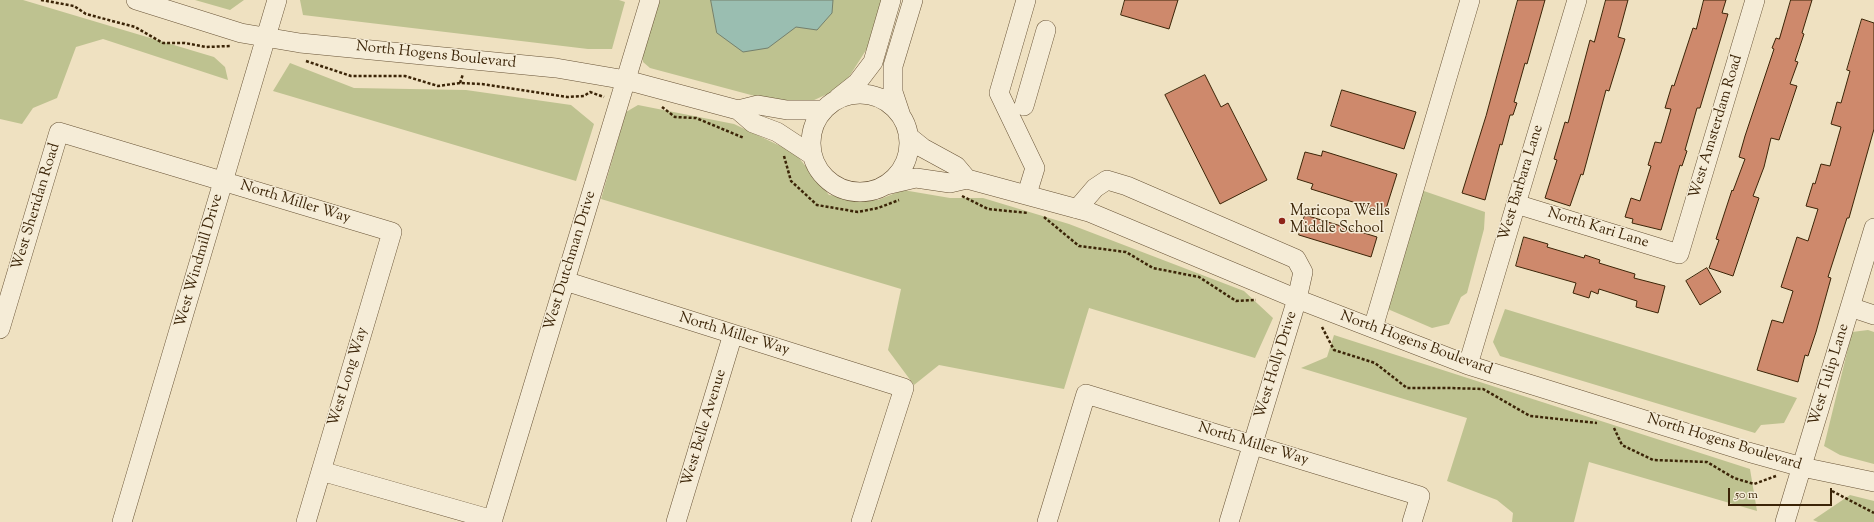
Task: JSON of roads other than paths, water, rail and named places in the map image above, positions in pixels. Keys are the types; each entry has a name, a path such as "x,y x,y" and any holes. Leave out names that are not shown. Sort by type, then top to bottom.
{"street":[{"name":"North Hogens Boulevard","path":"136,0 241,33 266,38 300,43 556,68 626,80 738,110 753,123 777,132 812,156"},
{"name":"West Windmill Drive","path":"122,522 277,0"},
{"name":"West Dutchman Drive","path":"493,521 650,0"},
{"path":"891,0 873,62 857,83 828,106 815,123 811,139 812,156 818,170 828,181 842,189 857,193 872,191 886,185 897,176 904,164 908,150 908,136 893,92 893,66 913,0"},
{"path":"1026,0 999,93 1035,168 1027,194"},
{"path":"1373,328 1470,0"},
{"name":"West Barbara Lane","path":"1468,365 1577,0"},
{"name":"West Amsterdam Road","path":"1679,254 1755,0"},
{"path":"1024,106 1046,30"},
{"path":"828,106 847,96 862,94 878,98 891,105 901,117"},
{"name":"North Hogens Boulevard","path":"738,110 758,105 788,110 828,106"},
{"name":"North Miller Way","path":"59,132 392,232"},
{"name":"West Sheridan Road","path":"0,329 59,132"},
{"name":"North Hogens Boulevard","path":"908,136 923,148 956,166 962,186"},
{"name":"North Hogens Boulevard","path":"886,185 916,178 962,186 1027,194 1089,212 1297,299 1468,365 1800,476 1874,482"},
{"name":"West Holly Drive","path":"1077,209 1095,188 1107,180 1127,186 1296,259 1303,272 1297,299 1229,522"},
{"name":"North Kari Lane","path":"1516,204 1679,254"},
{"name":"West Tulip Lane","path":"1786,522 1874,228"},
{"name":"West Long Way","path":"306,522 392,232"},
{"name":"North Miller Way","path":"565,281 904,388 861,522"},
{"path":"1850,307 1874,315"},
{"name":"West Belle Avenue","path":"676,522 733,334"},
{"name":"North Miller Way","path":"1047,522 1086,394 1420,496 1412,522"},
{"path":"321,472 493,521"}],"water":[{"path":"711,0 833,0 832,13 817,30 796,27 768,48 743,52 717,33"}],"place":[{"name":"Maricopa Wells Middle School","path":"1282,221"}]}
